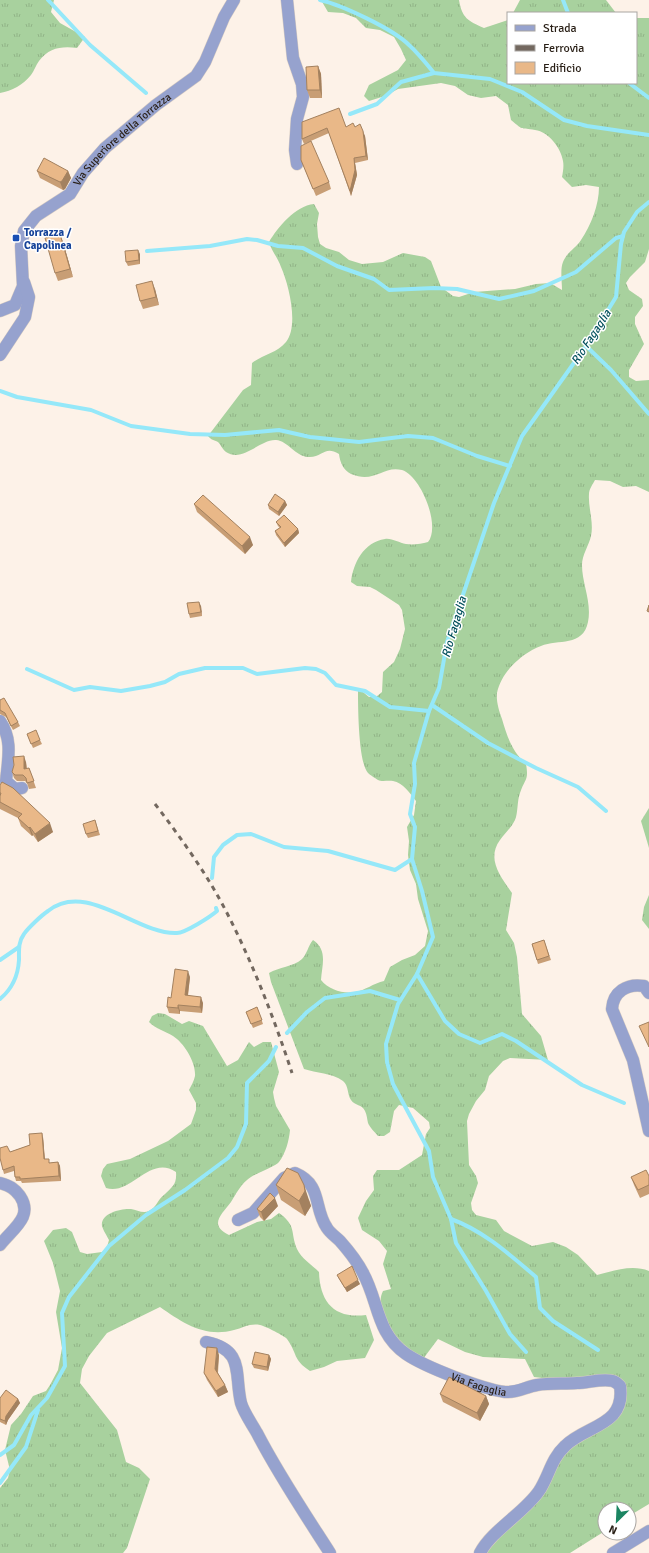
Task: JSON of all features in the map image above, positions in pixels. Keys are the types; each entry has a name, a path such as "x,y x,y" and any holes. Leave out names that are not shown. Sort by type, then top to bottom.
{"street":[{"name":"Via Superiore della Torrazza","path":"0,311 15,305 23,286 21,246 24,232 36,216 70,194 83,173 105,148 156,104 196,76 205,62 224,17 234,0"},
{"path":"287,0 293,58 302,84 303,97 297,119 295,150 297,164"},
{"name":"Via Superiore della Torrazza","path":"0,356 17,331 27,312 28,297 23,277"},
{"path":"0,721 6,730 10,744 6,781 15,788 22,788"},
{"path":"649,993 644,986 636,984 626,987 617,994 612,1003 612,1009 633,1060 649,1131"},
{"name":"Via Fagaglia","path":"238,1220 254,1213 284,1178 295,1173 306,1178 316,1195 327,1228 340,1241 363,1272 384,1331 394,1344 406,1354 445,1372 487,1388 506,1392 514,1392 538,1385 605,1380 614,1381 620,1386 622,1397 615,1412 602,1425 578,1436 566,1445 551,1464 539,1491 480,1553"},
{"path":"0,1184 12,1186 16,1190 24,1202 26,1212 23,1219 0,1245"},
{"path":"206,1342 220,1345 232,1355 237,1370 242,1404 265,1450 330,1553"},
{"path":"613,1553 649,1531"}],"green space":[{"path":"0,0 54,0 51,12 60,23 85,37 77,48 66,47 47,53 39,61 31,75 21,85 9,91 0,93"},
{"path":"321,0 459,0 464,15 470,21 484,28 507,20 507,84 637,84 637,18 649,18 649,249 645,262 626,283 629,290 642,299 643,306 635,317 635,324 644,344 629,370 629,377 636,381 649,380 649,492 636,486 623,487 610,481 595,480 590,488 589,494 592,531 582,565 589,607 588,622 585,630 575,639 541,646 527,653 513,664 499,685 497,699 508,738 517,754 526,764 527,774 519,796 515,820 500,840 494,854 497,868 512,893 506,930 514,943 517,957 522,1014 541,1036 548,1060 510,1058 503,1061 489,1076 485,1090 476,1101 467,1121 469,1165 476,1176 478,1183 471,1203 472,1210 476,1215 496,1220 504,1231 532,1246 553,1242 566,1247 578,1255 597,1275 629,1268 649,1271 649,1504 637,1511 637,1501 597,1501 597,1536 570,1553 484,1553 558,1458 573,1443 616,1416 620,1378 607,1375 572,1380 553,1380 534,1377 525,1359 483,1357 465,1352 438,1339 423,1359 407,1350 397,1341 389,1330 381,1302 383,1291 391,1289 383,1264 387,1251 379,1241 362,1230 358,1218 366,1201 374,1190 373,1176 377,1170 399,1170 422,1155 426,1134 430,1128 429,1122 413,1108 399,1105 394,1111 390,1132 384,1136 378,1136 369,1125 364,1109 351,1100 346,1085 343,1081 339,1078 304,1069 271,982 269,973 294,964 302,959 313,940 321,948 323,958 321,980 332,989 355,992 384,981 390,967 415,955 425,946 428,931 418,899 416,884 410,870 408,855 409,841 407,827 414,815 416,801 406,789 397,782 380,781 368,773 362,757 359,732 358,688 369,697 376,697 382,692 383,672 394,662 400,649 405,629 402,610 399,605 376,590 370,587 357,586 351,582 357,561 361,554 371,544 385,539 411,544 428,542 431,535 432,525 427,502 416,482 409,474 402,470 389,470 366,477 359,476 351,474 344,468 339,454 327,451 313,457 303,456 284,443 276,440 264,443 245,453 232,455 226,452 218,442 208,436 243,390 251,385 252,363 278,349 286,342 290,335 292,316 290,294 280,264 269,242 282,224 300,209 314,204 319,213 317,224 318,237 320,244 326,248 339,252 349,260 362,264 383,262 403,253 425,257 431,261 441,287 453,296 459,297 474,292 515,289 536,284 550,283 562,290 561,272 563,262 567,255 579,243 588,228 596,208 599,187 586,185 572,187 562,177 562,156 554,141 540,131 521,128 515,124 511,120 508,105 496,96 481,98 468,95 455,86 441,83 398,89 385,96 369,101 364,96 369,85 398,70 406,60 394,37 380,30 366,28 356,18 343,13 328,12"},
{"path":"520,0 606,0 615,12 514,12"},
{"path":"649,808 649,848 641,821"},
{"path":"649,895 649,929 642,920 644,907"},
{"path":"158,1013 165,1014 182,1024 189,1021 203,1026 227,1066 238,1060 249,1042 254,1047 263,1042 271,1042 279,1072 273,1092 276,1106 290,1130 287,1146 284,1155 277,1164 251,1177 242,1185 221,1215 218,1223 219,1227 229,1235 257,1222 271,1219 279,1213 291,1226 299,1252 319,1272 322,1292 326,1300 337,1311 345,1314 355,1316 366,1315 374,1340 365,1358 337,1361 310,1371 300,1363 287,1339 275,1331 260,1325 250,1325 223,1332 213,1332 195,1328 160,1307 107,1333 89,1356 82,1369 80,1383 117,1430 126,1462 139,1468 150,1479 127,1548 123,1553 0,1553 0,1488 8,1478 10,1470 5,1450 11,1425 21,1414 33,1396 46,1391 50,1385 58,1370 62,1348 56,1312 60,1291 53,1263 44,1241 53,1230 66,1228 72,1232 80,1252 87,1254 102,1252 107,1247 109,1240 102,1226 102,1221 104,1218 112,1212 122,1209 131,1209 140,1212 149,1211 172,1188 176,1180 176,1172 167,1168 158,1168 149,1171 124,1186 115,1189 106,1188 101,1176 103,1169 107,1164 130,1159 168,1141 191,1124 196,1110 196,1103 189,1090 195,1076 194,1065 185,1048 177,1039 149,1022 152,1016"}],"building":[{"path":"318,66 320,90 307,90 306,67"},
{"path":"339,108 346,127 353,123 355,127 360,124 363,131 366,156 354,158 355,170 350,191 327,128 302,139 302,122"},
{"path":"311,141 329,182 313,189 301,160 301,146"},
{"path":"44,158 68,171 62,181 60,182 37,171"},
{"path":"60,234 70,269 55,273 45,238"},
{"path":"138,250 139,260 126,262 125,251"},
{"path":"152,281 156,297 140,301 136,285"},
{"path":"275,494 285,501 278,512 268,505"},
{"path":"203,495 250,537 242,546 194,504"},
{"path":"284,515 298,529 284,543 275,531 281,527 276,522"},
{"path":"199,602 201,612 189,614 187,603"},
{"path":"4,698 18,722 11,726 5,713 0,710 0,700"},
{"path":"36,730 40,740 31,744 27,734"},
{"path":"24,756 24,769 29,768 34,781 27,783 26,778 23,775 15,775 12,772 14,765 13,757"},
{"path":"2,782 13,788 50,823 35,834 30,827 29,828 18,818 22,814 0,802 0,785"},
{"path":"95,820 98,831 86,834 83,824"},
{"path":"544,940 549,956 537,960 532,944"},
{"path":"175,969 188,971 185,995 201,997 200,1007 178,1005 178,1008 167,1007 168,997 171,998"},
{"path":"257,1007 262,1020 251,1024 246,1012"},
{"path":"649,1022 649,1047 639,1026"},
{"path":"42,1133 44,1159 49,1159 49,1163 58,1162 59,1176 20,1179 20,1177 15,1177 14,1166 3,1170 0,1158 0,1148 7,1146 10,1152 30,1145 29,1134"},
{"path":"287,1168 298,1173 304,1185 305,1191 299,1201 276,1185"},
{"path":"646,1170 649,1176 649,1185 638,1190 631,1177"},
{"path":"270,1193 275,1198 261,1212 257,1209"},
{"path":"352,1266 358,1280 345,1288 337,1275"},
{"path":"207,1347 217,1348 215,1369 225,1385 216,1391 204,1373"},
{"path":"255,1352 269,1355 267,1367 252,1364"},
{"path":"449,1377 486,1396 477,1413 440,1394"},
{"path":"6,1390 18,1399 6,1416 5,1421 0,1419 0,1398"}],"waterway":[{"path":"48,0 90,45 146,93"},
{"path":"320,0 354,12 391,32 412,48 434,73 490,79 522,92 564,120 587,126 649,135"},
{"path":"563,0 568,12"},
{"path":"350,114 377,104 401,82 434,73"},
{"path":"630,84 649,98"},
{"name":"Rio Fagaglia","path":"212,878 214,857 223,845 237,835 251,834 284,847 328,851 395,870 412,859 415,827 410,814 415,784 414,763 429,711 439,688 447,642 494,503 522,436 586,346 616,297 621,244 624,232 637,212 649,202"},
{"path":"147,251 210,246 247,239 257,240 278,246 303,248 337,266 374,279 389,290 434,288 457,289 499,299 534,291 576,272 616,238 623,236"},
{"path":"586,346 611,370 649,414"},
{"path":"0,391 17,397 91,410 131,426 190,434 225,435 279,430 310,437 359,442 408,436 433,438 477,456 510,466"},
{"path":"27,669 74,690 90,687 121,691 165,682 179,674 205,668 243,668 257,674 305,668 316,669 325,673 336,685 365,691 390,707 429,711"},
{"path":"432,705 488,743 536,768 578,787 606,811"},
{"path":"412,859 422,891 433,937 417,974 398,1004 386,1044 387,1062 393,1084 429,1151 433,1177 451,1219 456,1243 486,1291 510,1334 526,1352"},
{"path":"0,999 11,987 16,977 22,937 45,913 63,903 79,902 95,905 145,926 162,931 177,933 191,928 203,921 217,911 216,908"},
{"path":"0,960 19,947"},
{"path":"417,974 445,1021 459,1034 480,1043 502,1034 516,1041 582,1085 624,1103"},
{"path":"287,1033 307,1012 325,998 370,991 400,1000"},
{"path":"0,1455 14,1445 31,1415 47,1398 65,1366 62,1313 69,1297 109,1246 146,1215 185,1190 228,1158 237,1147 246,1124 247,1083 269,1061 276,1047"},
{"path":"451,1219 486,1237 536,1277 540,1308 553,1321 598,1350"},
{"path":"0,1483 26,1447 38,1410"}],"railway":[{"path":"155,804 211,884 227,913 246,952 278,1032 292,1073"}],"place":[{"name":"Torrazza / Capolinea","path":"16,238"}]}
